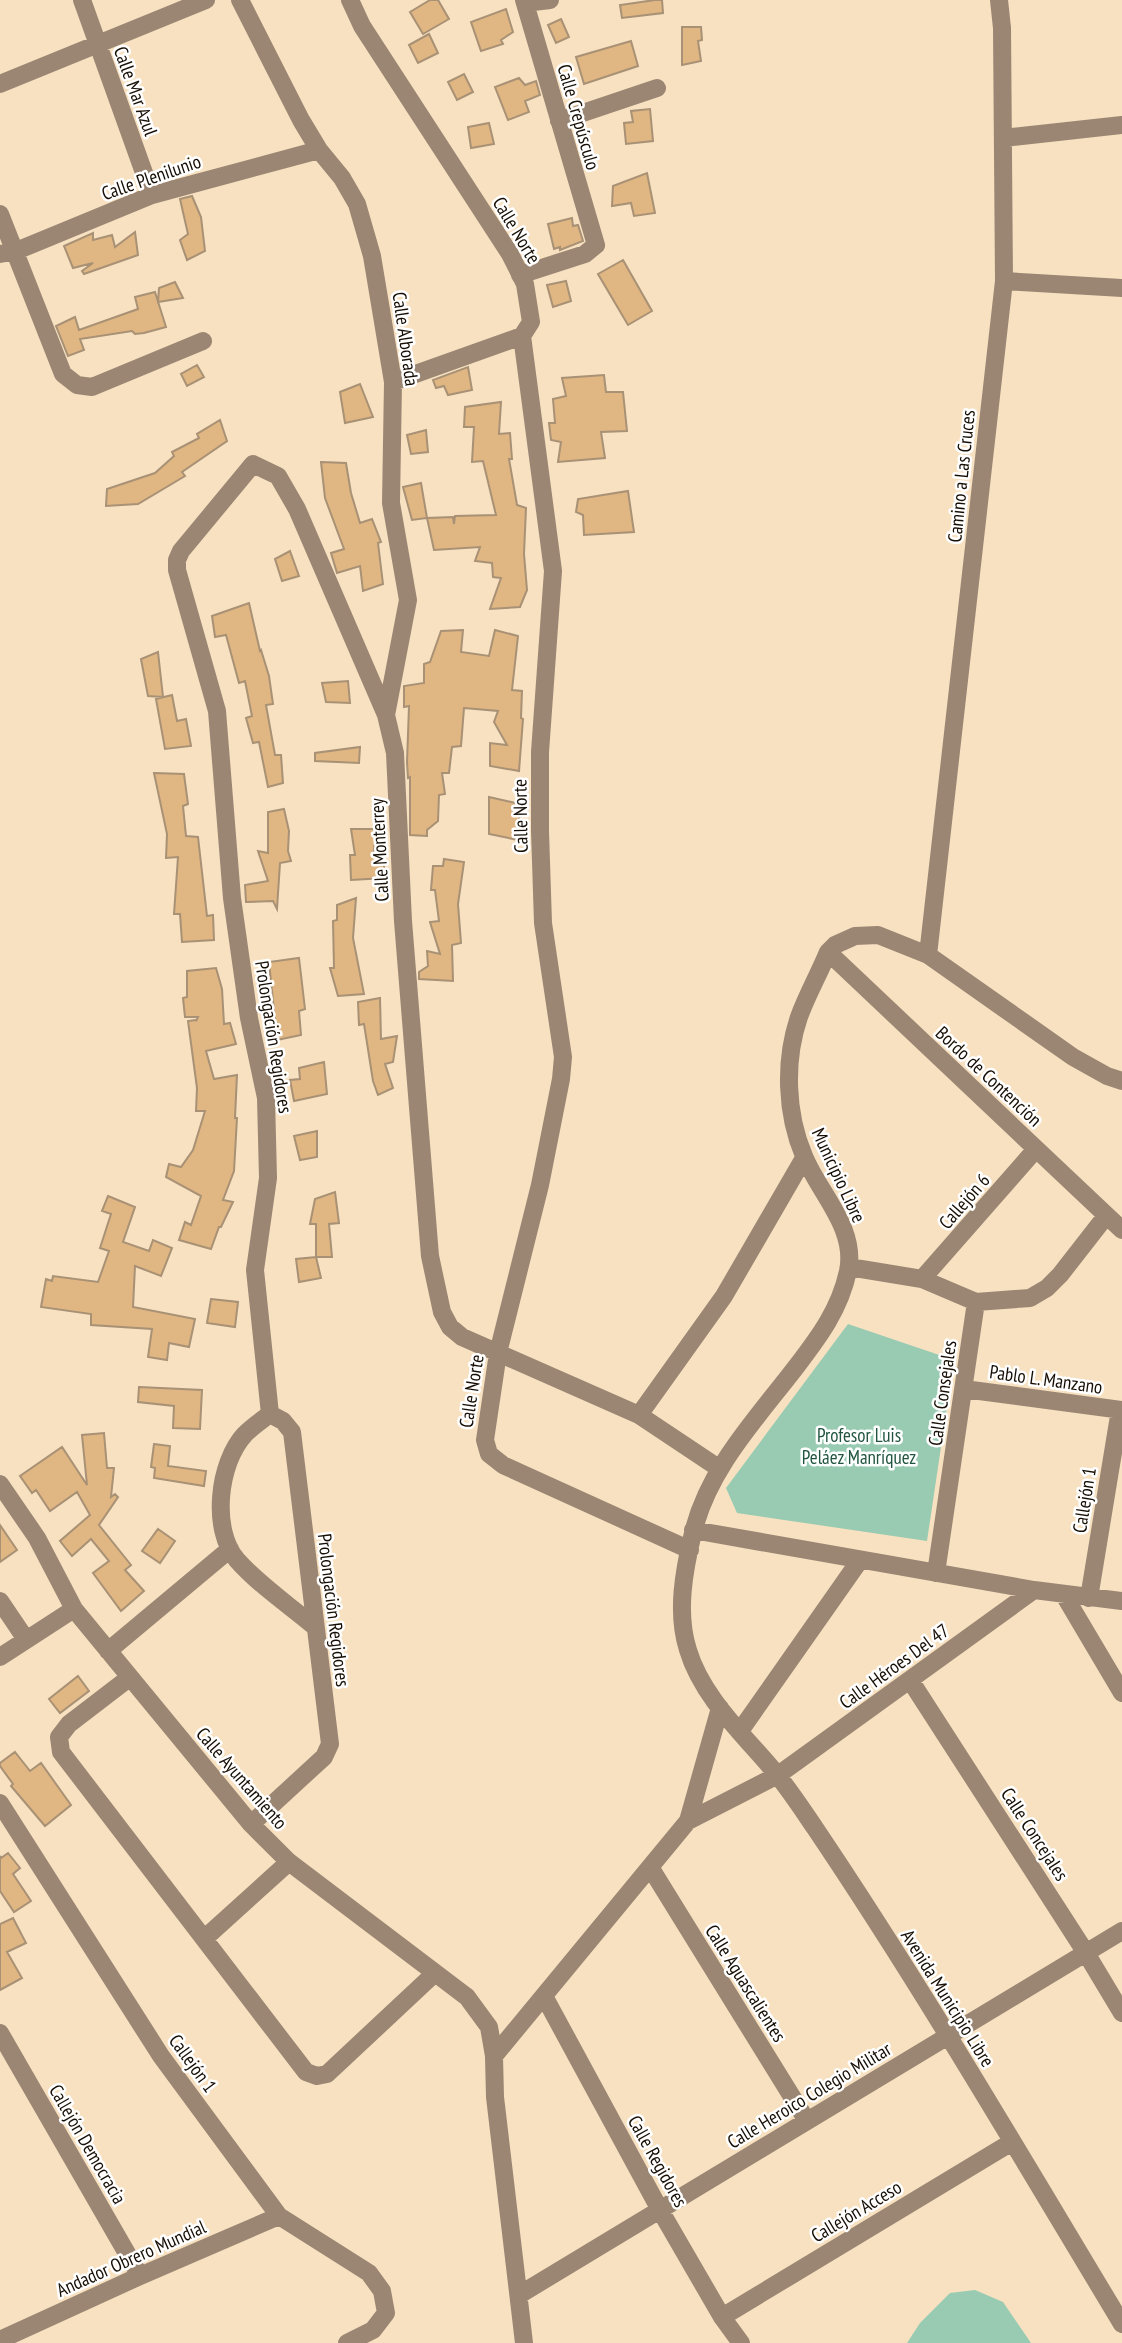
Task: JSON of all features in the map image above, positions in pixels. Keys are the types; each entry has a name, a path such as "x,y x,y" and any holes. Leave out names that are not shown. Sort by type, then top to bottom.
{"street":[{"name":"Calle Mar Azul","path":"82,0 152,195"},
{"path":"0,83 206,0"},
{"name":"Calle Alborada","path":"240,0 301,120 357,204 372,256 393,382 391,503 408,600 386,715"},
{"name":"Calle Norte","path":"350,0 362,26 510,254 525,284 531,322 522,336 553,571 540,752 543,923 563,1057 540,1185 498,1353 485,1440 489,1454 503,1465 690,1550"},
{"path":"524,2 550,0"},
{"name":"Camino a Las Cruces","path":"928,955 1004,281 1002,28 999,0"},
{"name":"Calle Crepúsculo","path":"520,275 586,254 596,244 524,2"},
{"path":"559,121 657,88"},
{"path":"1003,138 1122,125"},
{"name":"Calle Plenilunio","path":"8,253 152,195 319,150"},
{"path":"0,214 8,253 63,374 77,385 92,387 203,341"},
{"path":"1004,281 1122,288"},
{"path":"393,382 522,336"},
{"name":"Calle Monterrey","path":"181,551 253,464 278,476 297,509 386,715 394,753 403,921 430,1256 442,1312 450,1327 463,1337 639,1415 720,1469"},
{"name":"Prolongación Regidores","path":"181,551 177,570 217,711 232,898 249,1018 266,1098 268,1178 255,1270 270,1414 283,1421 292,1432 330,1744 324,1757 251,1824"},
{"path":"828,952 855,936 878,935 928,955 1073,1057 1122,1081"},
{"name":"Bordo de Contención","path":"828,952 1122,1230"},
{"name":"Municipio Libre","path":"720,1708 700,1677 688,1651 681,1620 693,1530 710,1485 720,1469 824,1332 838,1304 849,1267 848,1246 839,1219 804,1158 792,1120 789,1092 798,1019 828,952"},
{"name":"Callejón 6","path":"922,1279 1036,1149"},
{"path":"639,1415 724,1296 804,1158"},
{"path":"849,1267 922,1279 976,1302 1030,1298 1047,1289 1060,1275 1106,1216"},
{"name":"Calle Consejales","path":"936,1573 976,1302"},
{"name":"Pablo L. Manzano","path":"964,1389 1121,1410"},
{"name":"Callejón 1","path":"1089,1598 1121,1410"},
{"path":"270,1414 244,1435 230,1457 221,1486 223,1535 230,1549 248,1571 315,1627"},
{"name":"Calle Ayuntamiento","path":"0,1484 37,1538 74,1609 251,1824 289,1862 467,1997 489,2027 524,2343"},
{"path":"693,1530 1064,1595 1122,1601"},
{"path":"108,1651 230,1549"},
{"path":"740,1731 860,1560"},
{"name":"Calle Héroes Del 47","path":"688,1821 778,1775 1034,1590"},
{"path":"1064,1595 1122,1693"},
{"path":"0,1601 26,1638"},
{"path":"0,1657 74,1609"},
{"path":"130,1678 69,1724 59,1737 61,1752 306,2072 317,2076 327,2074 435,1973"},
{"name":"Calle Concejales","path":"910,1680 1122,2013"},
{"path":"494,2056 688,1821 720,1708"},
{"name":"Avenida Municipio Libre","path":"720,1708 778,1775 816,1829 948,2036 1122,2324"},
{"name":"Callejón 1","path":"0,1803 160,2056 279,2216 369,2273 382,2291 386,2313 373,2330 347,2343"},
{"path":"205,1938 289,1862"},
{"name":"Calle Aguascalientes","path":"650,1867 807,2121"},
{"name":"Calle Heroico Colegio Militar","path":"519,2295 1122,1931"},
{"name":"Calle Regidores","path":"544,1996 660,2210 722,2317 741,2343"},
{"name":"Callejón Democracia","path":"0,2033 140,2276"},
{"name":"Callejón Acceso","path":"722,2317 1012,2141"},
{"name":"Andador Obrero Mundial","path":"0,2340 279,2216"}],"green space":[{"name":"Profesor Luis Peláez Manríquez","path":"848,1324 954,1360 927,1541 737,1513 726,1488"},
{"path":"975,2290 1003,2302 1031,2343 907,2343 920,2323 950,2293"}],"building":[{"path":"430,0 438,0 449,19 423,34 410,12"},
{"path":"662,0 663,13 622,18 620,5"},
{"path":"506,9 513,32 501,40 503,44 481,51 471,22"},
{"path":"561,19 569,37 556,43 548,25"},
{"path":"682,27 701,27 702,40 698,41 701,61 682,65"},
{"path":"429,34 438,53 418,63 409,45"},
{"path":"631,41 638,66 584,84 576,57"},
{"path":"464,74 473,92 457,100 448,82"},
{"path":"519,78 525,85 536,81 540,95 525,101 529,112 508,120 495,87"},
{"path":"650,109 653,141 626,144 624,123 633,122 631,111"},
{"path":"489,123 494,144 471,148 468,127"},
{"path":"647,173 655,213 634,216 631,203 612,206 613,186"},
{"path":"192,196 201,217 205,251 187,260 180,240 188,234 180,199"},
{"path":"572,218 573,226 578,225 583,241 560,250 560,247 554,249 548,224"},
{"path":"135,232 138,255 84,274 82,271 93,263 73,268 64,246 93,233 93,240 112,235 115,247"},
{"path":"623,260 652,311 628,325 598,274"},
{"path":"566,281 571,301 553,307 547,285"},
{"path":"175,282 183,298 158,302 159,288"},
{"path":"155,292 166,327 144,333 135,334 132,331 80,339 84,350 68,356 56,326 75,317 79,330 138,309 135,297"},
{"path":"197,365 204,377 187,386 181,374"},
{"path":"468,367 472,390 448,395 444,386 436,388 433,380"},
{"path":"604,375 606,392 623,392 627,431 601,432 605,458 558,462 561,442 551,440 549,423 555,423 553,399 566,396 562,378"},
{"path":"360,384 373,417 345,423 340,392"},
{"path":"501,402 499,434 510,433 512,459 509,459 517,505 526,508 524,554 527,590 520,607 490,609 501,578 493,577 492,563 475,561 480,547 434,550 427,518 453,517 454,524 455,516 496,515 483,461 472,462 474,427 464,427 465,407"},
{"path":"220,420 227,441 182,472 185,476 138,504 106,506 107,489 155,473 174,456 172,452 199,438 197,434"},
{"path":"426,430 428,452 411,454 407,435"},
{"path":"321,462 346,463 360,523 372,519 381,542 378,543 383,584 363,591 360,566 337,573 331,553 344,549 325,498"},
{"path":"421,483 427,518 412,520 403,487"},
{"path":"628,491 634,532 584,535 583,515 576,512 578,499"},
{"path":"290,551 299,576 282,581 275,559"},
{"path":"249,603 269,676 273,704 266,705 275,755 281,755 283,783 268,787 259,742 253,743 246,718 252,716 245,681 239,683 226,635 215,637 212,616"},
{"path":"463,630 461,652 489,656 495,630 518,636 512,690 522,691 519,771 490,766 490,743 507,745 494,722 498,711 464,708 461,746 452,747 449,773 442,773 445,794 439,795 438,821 427,830 427,836 410,835 410,777 408,778 407,762 409,706 404,707 404,686 424,683 424,664 430,662 441,631"},
{"path":"158,652 163,697 148,696 141,659"},
{"path":"348,681 350,703 326,702 322,683"},
{"path":"172,695 177,721 186,719 191,746 165,749 156,699"},
{"path":"360,747 359,763 315,761 315,753"},
{"path":"154,773 184,774 188,804 183,806 186,836 198,837 207,916 213,915 214,940 182,942 180,914 174,914 178,857 166,858 167,834"},
{"path":"489,797 520,804 518,840 489,834"},
{"path":"284,809 291,861 280,863 277,909 273,901 246,902 245,885 268,881 258,851 268,853 268,812"},
{"path":"351,829 377,829 373,856 383,856 385,878 351,880 350,855 355,855"},
{"path":"444,859 464,862 458,904 461,943 452,945 453,981 419,979 419,972 428,966 427,951 440,954 430,922 439,921 435,890 431,890 433,866 443,866"},
{"path":"356,898 353,938 364,994 338,996 330,968 334,968 333,921 337,920 337,905"},
{"path":"299,958 305,1009 299,1011 301,1035 277,1040 269,962"},
{"path":"216,968 222,989 224,1024 230,1023 236,1044 206,1051 214,1079 237,1075 237,1118 234,1171 223,1200 233,1202 211,1249 179,1240 185,1222 191,1225 201,1196 166,1177 169,1164 181,1167 193,1150 205,1111 196,1111 197,1088 188,1021 196,1021 198,1017 185,1017 183,998 187,997 187,971"},
{"path":"380,998 381,1039 397,1036 393,1062 385,1064 393,1088 378,1095 373,1081 364,1024 359,1025 358,1002"},
{"path":"324,1062 327,1094 294,1101 290,1080 300,1079 299,1068"},
{"path":"317,1131 317,1157 300,1160 294,1136"},
{"path":"335,1192 339,1223 329,1224 332,1257 316,1257 316,1224 310,1224 315,1199"},
{"path":"108,1196 135,1207 123,1242 149,1251 153,1240 172,1248 161,1276 135,1266 133,1307 195,1319 189,1347 169,1343 167,1360 148,1357 152,1329 91,1325 91,1314 41,1307 46,1279 52,1281 53,1276 98,1282 109,1251 100,1248 111,1214 102,1211"},
{"path":"316,1257 321,1278 299,1282 296,1259"},
{"path":"211,1299 238,1302 235,1327 207,1323"},
{"path":"139,1387 202,1390 200,1429 173,1428 174,1406 138,1402"},
{"path":"104,1433 107,1468 114,1468 111,1497 115,1494 118,1497 99,1525 131,1565 125,1570 144,1591 121,1611 93,1573 109,1561 91,1539 72,1556 60,1541 90,1515 77,1492 50,1511 36,1490 32,1493 20,1476 62,1447 87,1485 82,1435"},
{"path":"154,1444 170,1446 168,1466 206,1471 204,1486 154,1478 155,1468 151,1467"},
{"path":"0,1525 17,1550 0,1562"},
{"path":"158,1529 175,1541 160,1563 142,1551"},
{"path":"78,1676 89,1691 60,1713 49,1699"},
{"path":"15,1752 30,1771 41,1763 71,1805 45,1826 11,1786 13,1784 0,1766 0,1763"},
{"path":"8,1853 20,1868 13,1874 31,1901 14,1912 0,1891 0,1856 1,1858"},
{"path":"13,1918 26,1943 7,1952 22,1978 0,1990 0,1924"}]}
